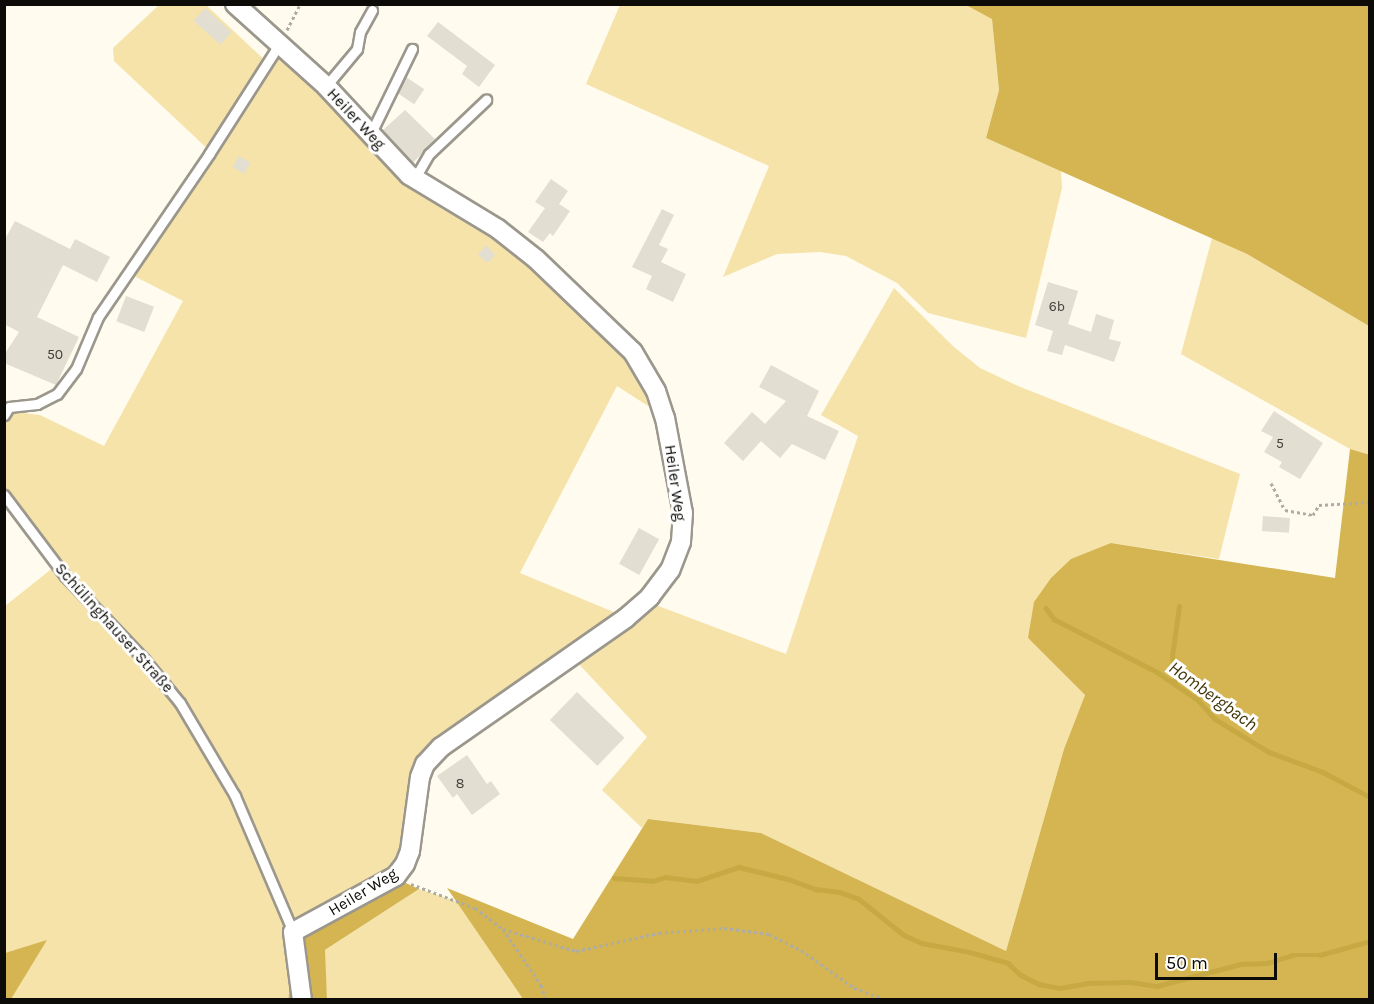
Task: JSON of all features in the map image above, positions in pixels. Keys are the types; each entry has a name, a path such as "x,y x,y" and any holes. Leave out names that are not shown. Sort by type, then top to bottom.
{"street":[{"name":"Heiler Weg","path":"235,4 281,49 326,86 370,135 415,178 498,229 610,327 633,352 656,391 665,418 683,513 681,543 678,552 670,570 650,597 626,618 441,747 425,764 420,777 410,851 405,864 396,876 293,932"},
{"name":"Schülinghauser Straße","path":"293,932 302,999"}],"lane":[{"path":"326,86 357,49 360,32 372,10"},
{"path":"4,415 9,407 37,404 57,394 76,369 98,317 281,49"},
{"path":"370,135 412,49"},
{"path":"415,178 429,154 486,100"},
{"name":"Schülinghauser Straße","path":"4,495 65,576 144,659 180,703 236,796 293,932"}],"path":[{"path":"281,49 300,4"},
{"path":"1362,4 1370,8"},
{"path":"1271,483 1285,510 1313,515 1319,506 1370,502"},
{"path":"396,876 475,908 503,929 541,985 546,999"},
{"path":"503,929 576,951 659,933 724,928 769,933 801,950 854,988 887,999"}],"shaded area":[{"path":"966,4 992,18 999,90 986,138 1061,171 1062,188 1026,338 928,313 897,283 846,256 820,252 777,254 723,277 769,166 586,84 620,5"},
{"path":"159,5 206,5 272,67 283,52 363,134 495,232 629,354 659,413 617,386 520,573 623,616 439,743 393,874 293,926 239,794 182,702 67,575 5,490 5,422 14,412 40,415 104,446 183,301 132,275 212,153 114,61 113,48"},
{"path":"966,5 1369,5 1369,326 1247,254 986,138 999,90 992,19"},
{"path":"1212,238 1247,254 1369,326 1369,455 1350,449 1181,354"},
{"path":"894,288 954,347 980,368 1018,386 1240,474 1219,559 1111,543 1028,638 1085,695 1064,749 1006,951 761,833 648,819 642,828 602,790 647,737 575,660 653,604 786,654 858,436 821,415"},
{"path":"1350,449 1370,455 1369,999 523,999 447,888 573,939 648,819 761,833 1006,951 1064,749 1085,695 1028,638 1034,602 1051,578 1071,559 1111,543 1335,578"},
{"path":"54,567 142,663 177,706 233,798 288,931 294,962 288,1000 5,999 4,970 47,941 5,953 5,606"},
{"path":"395,878 419,889 325,950 327,999 288,1000 294,962 294,929"},
{"path":"419,889 456,901 523,999 327,999 324,951"},
{"path":"47,940 11,999 5,999 5,953"}],"building":[{"path":"205,8 232,32 220,45 194,21"},
{"path":"438,22 495,65 479,87 462,74 467,66 427,36"},
{"path":"406,77 424,89 414,104 396,92"},
{"path":"405,110 435,139 413,163 383,130"},
{"path":"239,156 250,162 244,174 233,167"},
{"path":"551,179 568,191 559,204 570,211 553,236 550,233 543,242 528,232 545,208 535,202"},
{"path":"662,209 674,215 659,245 668,249 661,262 686,274 673,302 646,289 652,276 632,267"},
{"path":"15,221 70,249 75,239 110,257 97,282 63,265 37,317 79,337 56,385 4,363 4,355 19,332 4,324 4,241"},
{"path":"486,245 495,255 488,263 478,255"},
{"path":"1048,282 1078,291 1068,324 1091,332 1096,314 1114,320 1109,339 1121,342 1114,362 1065,345 1062,355 1047,351 1053,331 1035,325"},
{"path":"126,296 154,307 144,332 116,321"},
{"path":"771,365 819,391 807,416 839,431 825,460 792,444 780,458 761,441 743,461 724,443 752,412 765,424 786,401 759,387"},
{"path":"1274,411 1323,443 1300,479 1279,467 1282,462 1264,452 1273,437 1261,431"},
{"path":"1263,516 1290,518 1289,533 1262,531"},
{"path":"639,528 659,539 639,575 619,564"},
{"path":"577,692 624,738 597,766 550,720"},
{"path":"467,755 487,784 491,781 500,794 472,815 457,794 453,798 437,776"}],"waterway":[{"path":"1175,683 1172,656 1179,606"},
{"name":"Hombergbach","path":"1046,608 1054,619 1157,672 1198,700 1215,719 1269,752 1323,772 1370,797"},
{"path":"614,878 653,881 665,877 697,881 739,867 788,879 816,889 839,892 859,899 904,935 922,943 970,952 1008,963 1021,975 1039,984 1060,988 1087,983 1131,982 1157,986 1241,964 1267,963 1293,955 1320,955 1370,941"}]}
